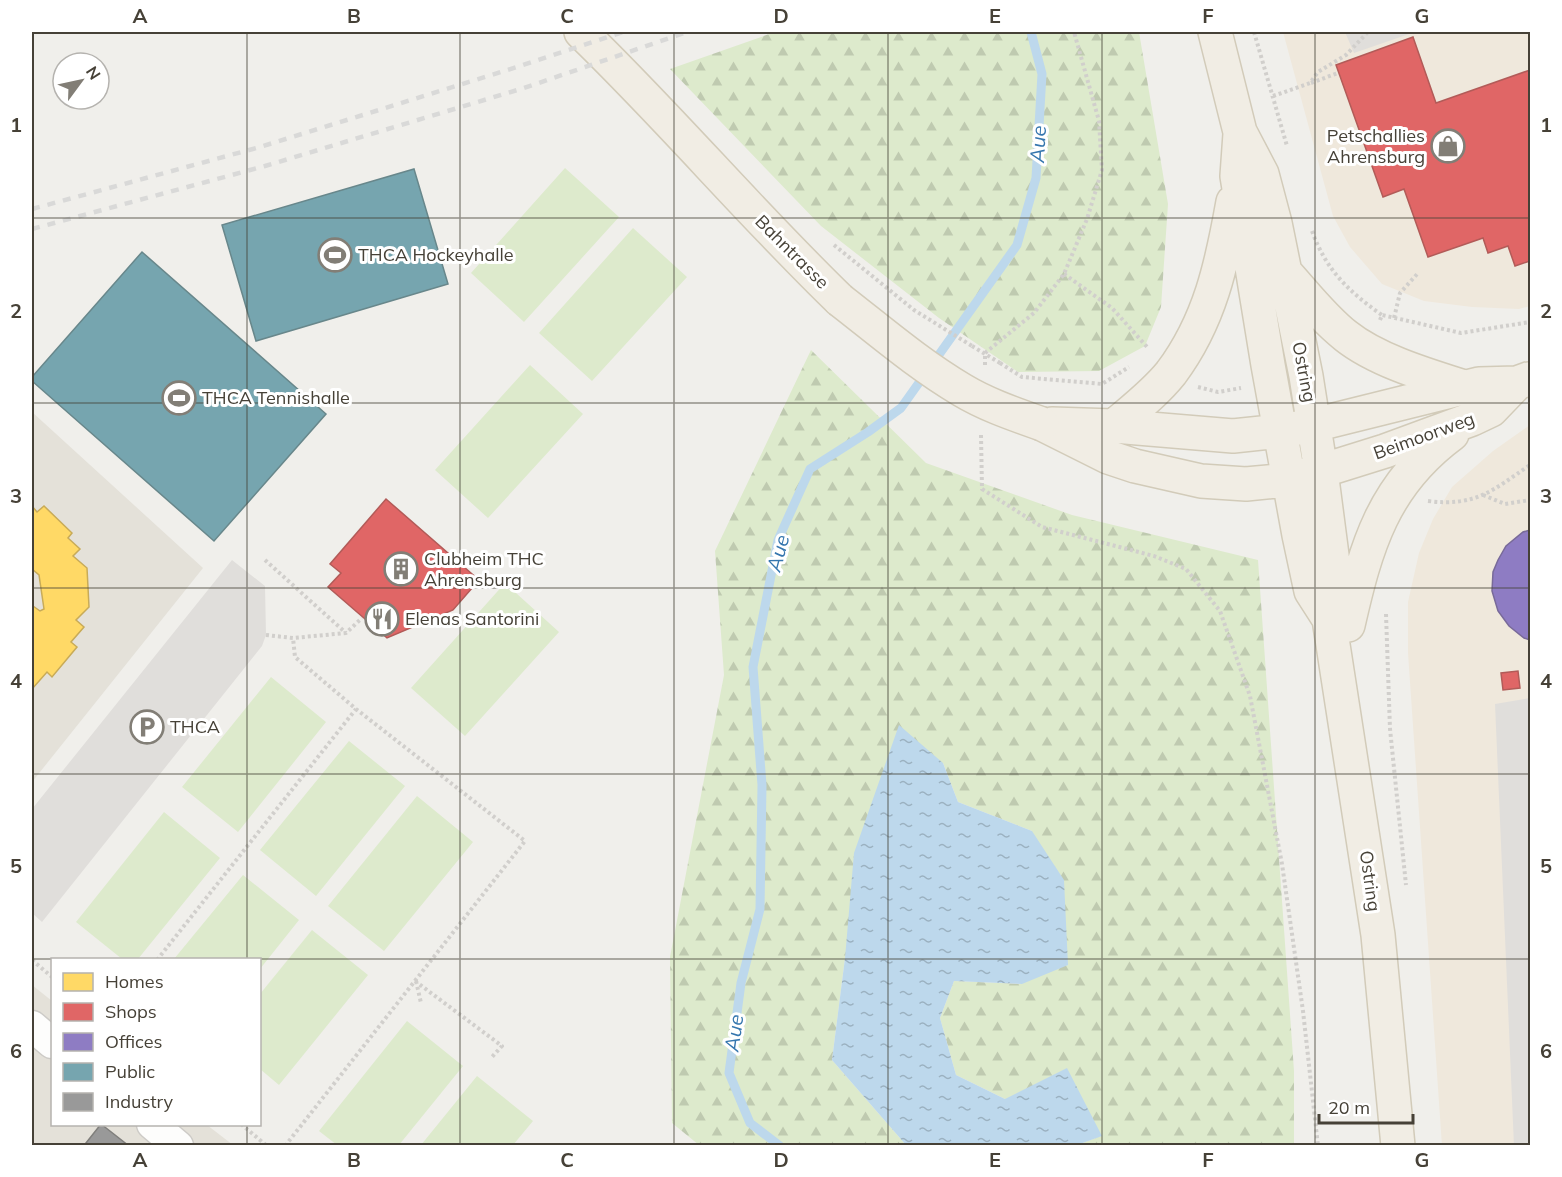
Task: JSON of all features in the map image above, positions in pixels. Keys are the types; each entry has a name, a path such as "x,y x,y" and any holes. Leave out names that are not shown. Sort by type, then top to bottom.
{"main road":[{"name":"Bahntrasse","path":"580,32 636,85 786,248 840,300 920,363 963,391 998,409 1042,424 1108,457 1171,476 1246,484 1288,480 1321,471"},
{"name":"Ostring","path":"1215,32 1240,132 1262,174 1275,223 1314,425 1336,586 1329,619 1378,935 1398,1146"},
{"name":"Ostring","path":"1240,132 1237,176 1288,480 1311,591 1329,619"},
{"path":"1114,426 1146,399 1170,373 1192,340 1222,264 1237,176"},
{"path":"1284,271 1329,321 1347,337 1410,369 1464,387"},
{"name":"Beimoorweg","path":"1314,425 1464,387 1524,381"},
{"name":"Beimoorweg","path":"1321,471 1385,451 1472,419 1491,410 1524,381"},
{"path":"1336,674 1368,549 1385,508 1417,464 1438,444 1472,419"},
{"name":"Bahntrasse","path":"1042,424 1114,426 1233,436 1314,425"}],"street":[{"path":"32,1026 51,1042"},
{"path":"153,1126 178,1146"}],"path":[{"path":"985,353 1034,313 1064,274 1087,219 1102,170 1099,121 1074,32"},
{"path":"1254,32 1288,151"},
{"path":"1310,83 1318,72 1346,55 1368,32"},
{"path":"1273,96 1338,73"},
{"path":"1311,227 1318,246 1338,278 1359,299 1382,315"},
{"path":"833,244 914,310 1022,377 1102,384"},
{"path":"1394,318 1400,292 1419,272"},
{"path":"1064,274 1112,308 1152,352"},
{"path":"981,451 982,489 1041,527 1154,556 1186,569 1220,611 1250,696 1282,864 1303,1011 1318,1146"},
{"path":"1422,510 1426,501 1461,503 1483,495 1530,465"},
{"path":"1483,495 1505,504 1530,500"},
{"path":"265,560 346,633"},
{"path":"1386,613 1390,729 1406,890"},
{"path":"266,635 293,638 346,633 362,618"},
{"path":"285,1146 525,841 356,709 295,657 293,638"},
{"path":"159,958 356,709"},
{"path":"32,960 51,976"},
{"path":"415,981 421,1003"},
{"path":"415,981 502,1046 492,1057"},
{"path":"242,1126 267,1146"}],"shaded area":[{"path":"1283,32 1530,32 1530,306 1519,309 1472,307 1424,301 1382,284 1350,247 1333,216"},
{"path":"1345,32 1415,32 1354,53"},
{"path":"32,412 203,568 32,782"},
{"path":"1530,425 1530,1145 1442,1146 1408,653 1408,602 1419,553 1433,519 1452,487 1493,451"},
{"name":"THCA","path":"232,560 265,586 266,635 262,646 42,922 32,913 32,809"},
{"path":"1530,698 1530,1145 1514,1146 1495,704"},
{"path":"32,985 51,1000 51,1126 208,1126 233,1145 32,1145"}],"green space":[{"path":"775,32 1139,32 1168,204 1161,307 1145,346 1099,371 1018,372 939,318 821,226 670,69"},
{"path":"565,168 619,217 524,322 471,273"},
{"path":"633,228 687,277 592,381 539,333"},
{"path":"811,350 926,463 1072,515 1258,560 1294,1071 1294,1145 1077,1145 1101,1136 1005,1099 956,1075 940,1018 954,981 1022,984 1032,831 958,802 943,763 845,958 832,1060 906,1145 699,1145 672,1123 670,957 724,675 715,551"},
{"path":"530,365 583,414 488,518 435,470"},
{"path":"505,583 559,632 465,736 411,688"},
{"path":"271,677 326,722 238,832 182,787"},
{"path":"349,741 405,786 316,896 260,850"},
{"path":"417,796 473,842 384,951 328,906"},
{"path":"164,812 220,858 139,958 121,958 76,922"},
{"path":"243,875 299,920 261,968 261,958 175,958"},
{"path":"312,930 368,975 279,1085 261,1070 261,993"},
{"path":"407,1021 463,1066 399,1145 337,1145 319,1131"},
{"path":"477,1076 533,1121 513,1145 421,1145"}],"water":[{"path":"899,725 943,763 958,802 1032,831 1064,880 1068,965 1022,984 954,981 940,1018 956,1075 1005,1099 1067,1068 1102,1136 1077,1145 906,1145 832,1060 845,958 854,853"}],"building: Homes":[{"path":"32,506 37,512 44,506 72,533 68,538 80,549 73,556 87,568 89,607 76,620 84,627 71,642 77,647 52,677 47,672 32,689 32,608 33,606 40,611 44,609 39,575 32,569"}],"building: Shops":[{"name":"Petschallies Ahrensburg","path":"1413,37 1436,103 1530,70 1530,261 1515,266 1508,246 1488,253 1483,238 1428,257 1404,189 1383,197 1336,65"},
{"name":"Clubheim THC Ahrensburg","path":"386,499 479,580 453,610 387,638 328,587 341,573 330,564"},
{"path":"1518,671 1520,688 1503,690 1501,673"}],"building: Offices":[{"path":"1530,530 1530,640 1509,626 1498,611 1492,591 1493,572 1506,546 1523,532"}],"building: Public":[{"name":"THCA Hockeyhalle","path":"414,169 448,284 256,341 222,225"},
{"name":"THCA Tennishalle","path":"142,252 326,414 214,541 32,381 32,377"}],"building: Industry":[{"path":"99,1126 104,1126 129,1146 89,1146 86,1143"}],"waterway":[{"name":"Aue","path":"780,1146 750,1123 729,1073 741,983 760,909 762,785 753,667 778,540 810,469 901,408 1017,245 1036,178 1042,74 1031,32"}],"railway":[{"path":"32,209 260,147 623,32"},
{"path":"32,229 265,166 524,88 687,32"}],"place":[{"name":"Petschallies Ahrensburg","path":"1448,146"},
{"name":"THCA Hockeyhalle","path":"335,255"},
{"name":"THCA Tennishalle","path":"179,398"},
{"name":"Clubheim THC Ahrensburg","path":"401,569"},
{"name":"Elenas Santorini","path":"382,619"},
{"name":"THCA","path":"147,727"}]}
